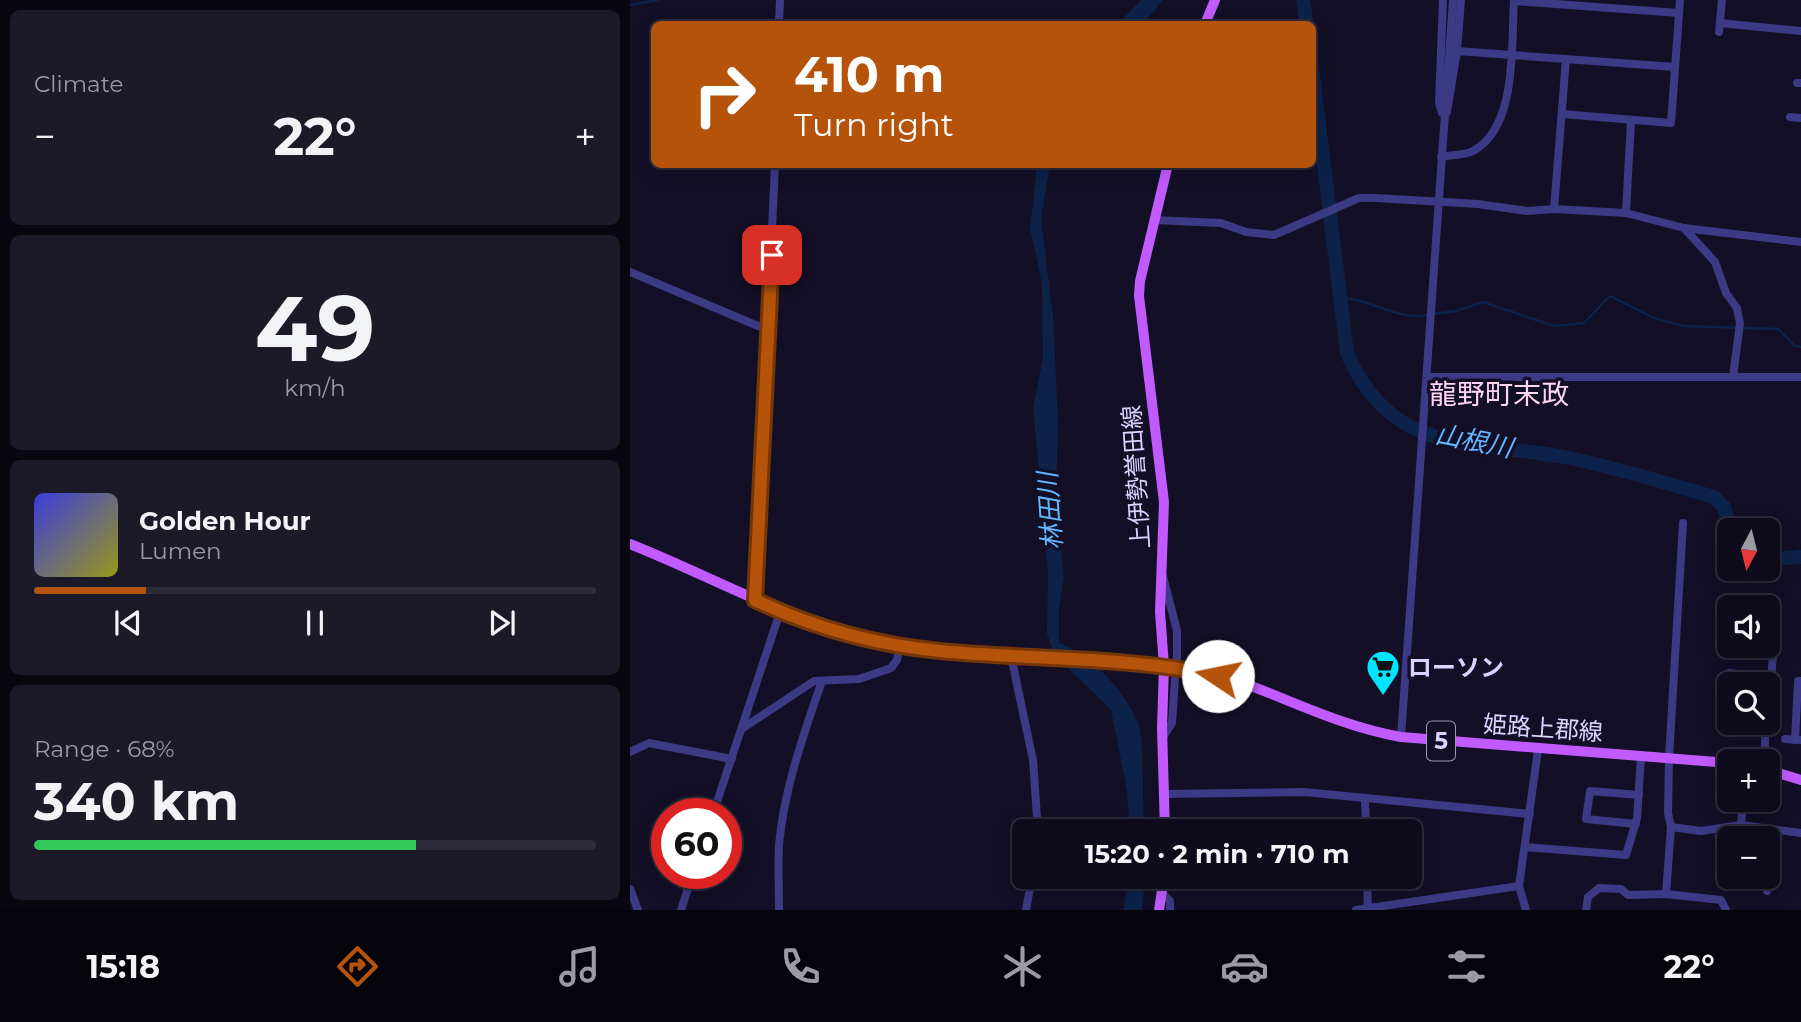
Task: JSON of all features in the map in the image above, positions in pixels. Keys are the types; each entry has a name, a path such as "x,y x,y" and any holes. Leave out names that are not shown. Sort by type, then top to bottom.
{"main road":[{"path":"1206,21 1214,0"},
{"name":"上伊勢誉田線","path":"1165,819 1162,739 1164,666 1160,612 1164,502 1139,296 1167,168"},
{"name":"姫路上郡線","path":"630,544 780,612 849,634 900,645 1011,656 1164,666 1236,681 1328,719 1362,730 1401,737 1538,750 1717,762"},
{"path":"1780,774 1801,780"},
{"path":"1159,910 1163,889"}],"street":[{"path":"779,21 780,0"},
{"path":"1443,0 1439,103 1444,118"},
{"path":"1401,737 1453,0"},
{"path":"1444,118 1450,107 1461,0"},
{"path":"1441,158 1471,152 1493,134 1502,119 1514,0 1679,13"},
{"path":"1562,114 1671,124 1680,0"},
{"path":"1722,0 1720,27 1801,31"},
{"path":"1457,51 1675,67"},
{"path":"1554,209 1566,59"},
{"path":"1790,117 1801,118"},
{"path":"1626,213 1632,120"},
{"path":"755,600 775,168"},
{"path":"1154,220 1221,223 1245,232 1274,235 1359,198 1527,211 1554,209 1626,213 1684,228 1801,242"},
{"path":"1684,228 1714,262 1726,293 1737,308 1740,323 1734,377"},
{"path":"630,272 758,326 769,328"},
{"path":"1427,377 1801,377"},
{"path":"1666,894 1671,827 1668,813 1669,758 1683,523"},
{"path":"1163,573 1177,631 1177,660"},
{"path":"719,798 780,612"},
{"path":"742,729 814,681 859,679 891,668 897,660 900,645"},
{"path":"1011,656 1033,760 1037,819"},
{"path":"1162,739 1172,723 1175,680"},
{"path":"779,910 779,844 802,740 822,681"},
{"path":"1785,739 1798,740 1796,695 1801,681"},
{"path":"630,752 649,743 732,759"},
{"path":"1525,910 1519,886 1538,750"},
{"path":"1525,847 1626,855 1636,824 1641,757"},
{"path":"1164,794 1268,791 1365,800 1437,803 1530,814"},
{"path":"1636,824 1586,819 1590,791 1639,795"},
{"path":"1365,800 1366,819"},
{"path":"1741,825 1742,812"},
{"path":"1671,827 1701,831 1748,826"},
{"path":"1780,831 1801,833"},
{"path":"1356,910 1519,886"},
{"path":"1586,910 1588,897 1599,888 1621,889 1636,895 1666,894 1721,900 1726,910"},
{"path":"630,889 638,910"},
{"path":"681,910 688,889"},
{"path":"1026,910 1030,889"},
{"path":"1367,889 1368,910"},
{"path":"1163,894 1170,901 1170,910"}],"water":[{"path":"1141,0 1163,0 1146,21 1121,21"},
{"name":"林田川","path":"1037,168 1049,168 1041,218 1053,315 1058,420 1056,500 1064,578 1059,607 1059,643 1083,656 1106,675 1124,698 1138,723 1144,819 1129,819 1127,791 1111,710 1068,668 1052,648 1047,633 1048,573 1033,406 1043,359 1042,283 1030,229"},
{"path":"1127,889 1144,889 1142,910 1123,910"}],"waterway":[{"path":"630,5 658,0"},
{"name":"山根川","path":"1303,0 1306,21"},
{"name":"山根川","path":"1316,100 1347,353 1366,387 1387,411 1412,427 1439,438 1569,458 1714,497 1724,507 1727,518"},
{"path":"1434,314 1456,311 1483,302 1554,326 1584,323 1610,296 1654,318 1684,326 1778,329 1795,346 1801,347"},
{"path":"1340,297 1406,315 1428,315"},
{"name":"山根川","path":"1780,558 1801,557"}],"place":[{"name":"ローソン","path":"1383,697"}],"district":[{"name":"龍野町末政","path":"1499,394"}],"route":[{"path":"772,255 755,600 780,612 849,634 900,645 939,651 1164,666 1218,676"}]}
